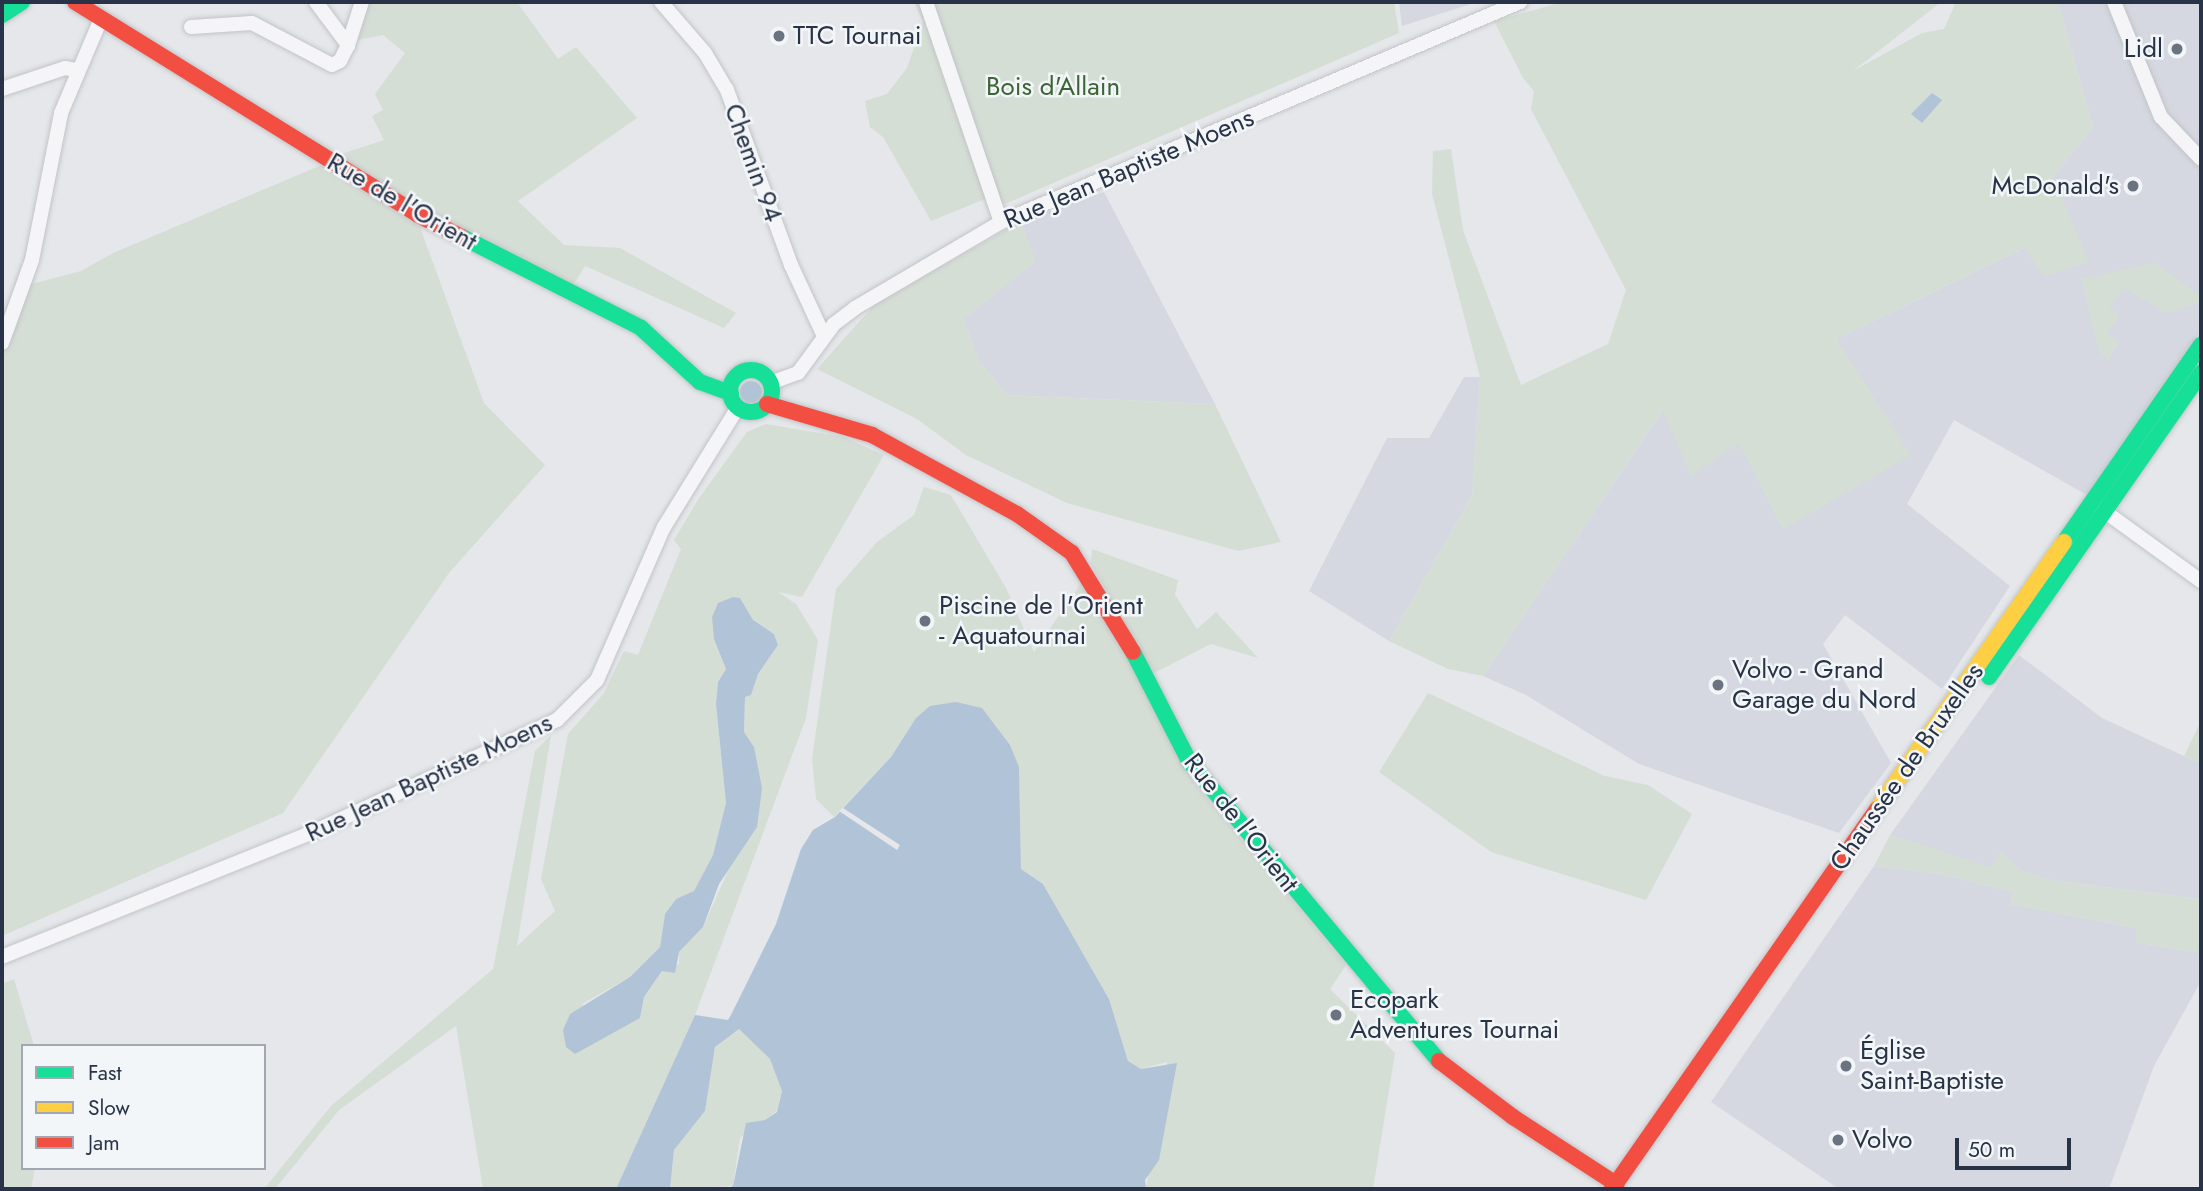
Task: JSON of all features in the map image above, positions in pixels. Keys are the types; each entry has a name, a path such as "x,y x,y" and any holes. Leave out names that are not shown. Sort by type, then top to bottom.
{"street":[{"path":"2,15 22,2"},
{"name":"Rue de l'Orient","path":"75,2 100,21 429,222 641,328 700,382 734,400"},
{"path":"316,2 348,45"},
{"path":"191,27 252,23 332,65 340,61 348,45 362,2"},
{"name":"Chemin 94","path":"661,2 705,53 727,90 791,265 824,336"},
{"path":"926,2 1001,222"},
{"name":"Rue Jean Baptiste Moens","path":"770,383 798,373 824,336 855,308 1001,222 1520,2"},
{"path":"2114,2 2161,117 2201,159"},
{"path":"2,343 32,260 48,162 76,70 100,21"},
{"path":"2,89 65,68 76,70"},
{"name":"Chaussée de Bruxelles","path":"1621,1188 2201,345"},
{"path":"743,371 759,371 770,383 767,404 757,411 734,400 732,383 743,371"},
{"name":"Chaussée de Bruxelles","path":"1621,1188 2106,512 2201,373"},
{"name":"Rue Jean Baptiste Moens","path":"2,957 311,833 557,720 597,680 664,527 734,400"},
{"name":"Rue de l'Orient","path":"767,404 872,435 1017,514 1072,553 1123,631 1189,761 1393,1009 1462,1080 1621,1188"},
{"path":"2092,502 2201,581"}],"shaded area":[{"path":"1399,2 1477,2 1402,26"},
{"path":"2058,2 2201,2 2201,330 2087,495 1954,420 1907,504 2010,586 1942,689 1845,615 1823,644 1891,763 1839,833 1639,764 1526,695 1483,676 1663,410 1836,339 2024,248 2053,177 2093,127"},
{"path":"1104,192 1215,404 1007,395 979,361 963,319 1035,261 1021,221"},
{"path":"1464,377 1480,377 1472,496 1389,641 1309,591 1387,438 1429,438"},
{"path":"2019,655 2102,718 2201,764 2201,899 2050,880 2021,871 2001,852 1991,868 1890,835"},
{"path":"1874,866 1941,874 2012,892 2011,904 2136,928 2136,942 2201,953 2201,981 2154,1066 2109,1189 1839,1189 1711,1102"}],"green space":[{"path":"369,2 517,2 558,59 576,47 637,118 518,201 564,245 620,248 736,313 724,328 585,266 573,285 326,159 384,140 372,116 383,110 375,94 405,53 383,35 358,40"},
{"name":"Bois d'Allain","path":"914,2 1394,2 1399,33 1005,204 990,197 931,221 883,137 870,127 865,101 887,94 907,68 923,21"},
{"path":"1563,2 1941,2 1853,71 1922,33 1944,29 1956,2 2058,2 2093,127 2053,177 2089,262 2044,276 2024,248 1836,339 1911,455 1783,529 1739,443 1691,476 1663,410 1483,676 1448,669 1389,641 1472,496 1480,377 1432,194 1433,151 1451,149 1463,230 1521,385 1608,344 1626,290 1531,109 1534,91 1523,78 1494,21"},
{"path":"324,164 420,227 484,403 545,465 449,573 283,813 2,936 2,344 24,286 81,271 113,253"},
{"path":"1021,221 1036,261 963,319 979,361 1007,395 1215,404 1281,542 1238,551 1067,503 966,455 917,419 817,369 874,305"},
{"path":"2155,263 2201,297 2201,303 2166,313 2124,287 2109,308 2120,315 2107,334 2119,342 2108,361 2098,349 2081,279"},
{"path":"766,424 843,437 884,455 802,597 778,592 796,604 818,640 806,718 695,1015 616,1189 483,1189 456,1026 339,1110 275,1189 264,1189 331,1106 493,969 535,751 551,735 517,946 555,911 541,879 568,734 604,693 624,651 638,655 681,549 674,540 699,498 747,432","holes":["753,620 774,634 778,645 758,674 751,695 745,696 744,732 754,747 732,862 703,927 679,952 679,964 662,971 644,997 640,1018 610,1032 582,1004 630,977 660,947 665,914 676,899 694,892 713,855 726,803 716,704 718,682 726,669 714,639"]},
{"path":"924,487 951,495 1006,588 1034,652 1086,576 1194,783 1346,965 1330,989 1395,1053 1373,1189 1146,1189 1167,1062 1141,1069 1128,1061 1109,999 1043,884 1021,869 1019,767 916,718 891,757 834,817 816,799 812,759 836,589 877,542 914,515"},
{"path":"1092,549 1178,580 1175,595 1197,629 1216,612 1258,658 1211,644 1150,675 1091,563"},
{"path":"1428,693 1605,776 1648,785 1692,814 1646,900 1491,852 1379,772"},
{"path":"2199,725 2201,726 2201,764 2184,756"},
{"path":"1890,835 1990,867 2001,852 2022,871 2050,880 2201,899 2201,953 2136,942 2136,928 2011,904 2012,892 1941,874 1874,866"},
{"path":"14,979 33,1044 21,1044 21,1170 35,1170 31,1189 2,1189 2,984"},
{"path":"739,1029 770,1059 782,1091 777,1111 740,1138 733,1186 670,1189 674,1150 705,1111 715,1047"}],"water":[{"path":"1932,93 1942,100 1922,123 1911,114"},
{"path":"751,381 759,384 762,392 759,400 751,403 743,400 740,392 743,384"},
{"path":"733,597 740,598 753,620 774,634 778,645 758,674 751,695 745,697 744,732 754,747 762,788 757,827 719,884 703,927 679,952 675,973 662,971 644,997 640,1018 575,1054 566,1047 563,1030 570,1014 630,977 660,947 665,914 676,899 694,891 713,855 726,803 716,704 718,682 726,669 714,639 712,617 718,603"},
{"path":"956,702 982,708 1010,745 1019,767 1021,869 1043,884 1109,999 1128,1061 1141,1069 1177,1063 1159,1160 1145,1180 1146,1189 726,1189 733,1186 746,1123 765,1120 777,1112 782,1091 770,1059 739,1029 715,1047 705,1111 674,1150 670,1189 616,1189 695,1015 728,1020 732,1013 776,924 801,849 813,830 835,817 891,757 916,718 930,706"}],"pier":[{"path":"843,808 900,845 897,850 839,811"}],"traffic: fast":[{"path":"2,15 22,2"},
{"path":"462,237 641,328 700,382 731,393"},
{"path":"2064,542 2201,345"},
{"path":"751,370 766,376 772,391 766,406 751,412 736,406 730,391 736,376 751,370"},
{"path":"1989,677 2201,373"},
{"path":"1133,652 1189,761 1439,1061"}],"traffic: slow":[{"path":"1877,809 2064,542"}],"traffic: jam":[{"path":"75,2 418,215 462,237"},
{"path":"767,404 872,435 1017,514 1072,553 1133,652"},
{"path":"1612,1189 1877,809"},
{"path":"1439,1061 1513,1117 1616,1184"}],"place":[{"name":"TTC Tournai","path":"779,36"},
{"name":"Lidl","path":"2177,49"},
{"name":"McDonald's","path":"2133,186"},
{"name":"Piscine de l'Orient - Aquatournai","path":"925,621"},
{"name":"Volvo - Grand Garage du Nord","path":"1718,685"},
{"name":"Ecopark Adventures Tournai","path":"1336,1015"},
{"name":"Église Saint-Baptiste","path":"1846,1066"},
{"name":"Volvo","path":"1838,1140"}]}
